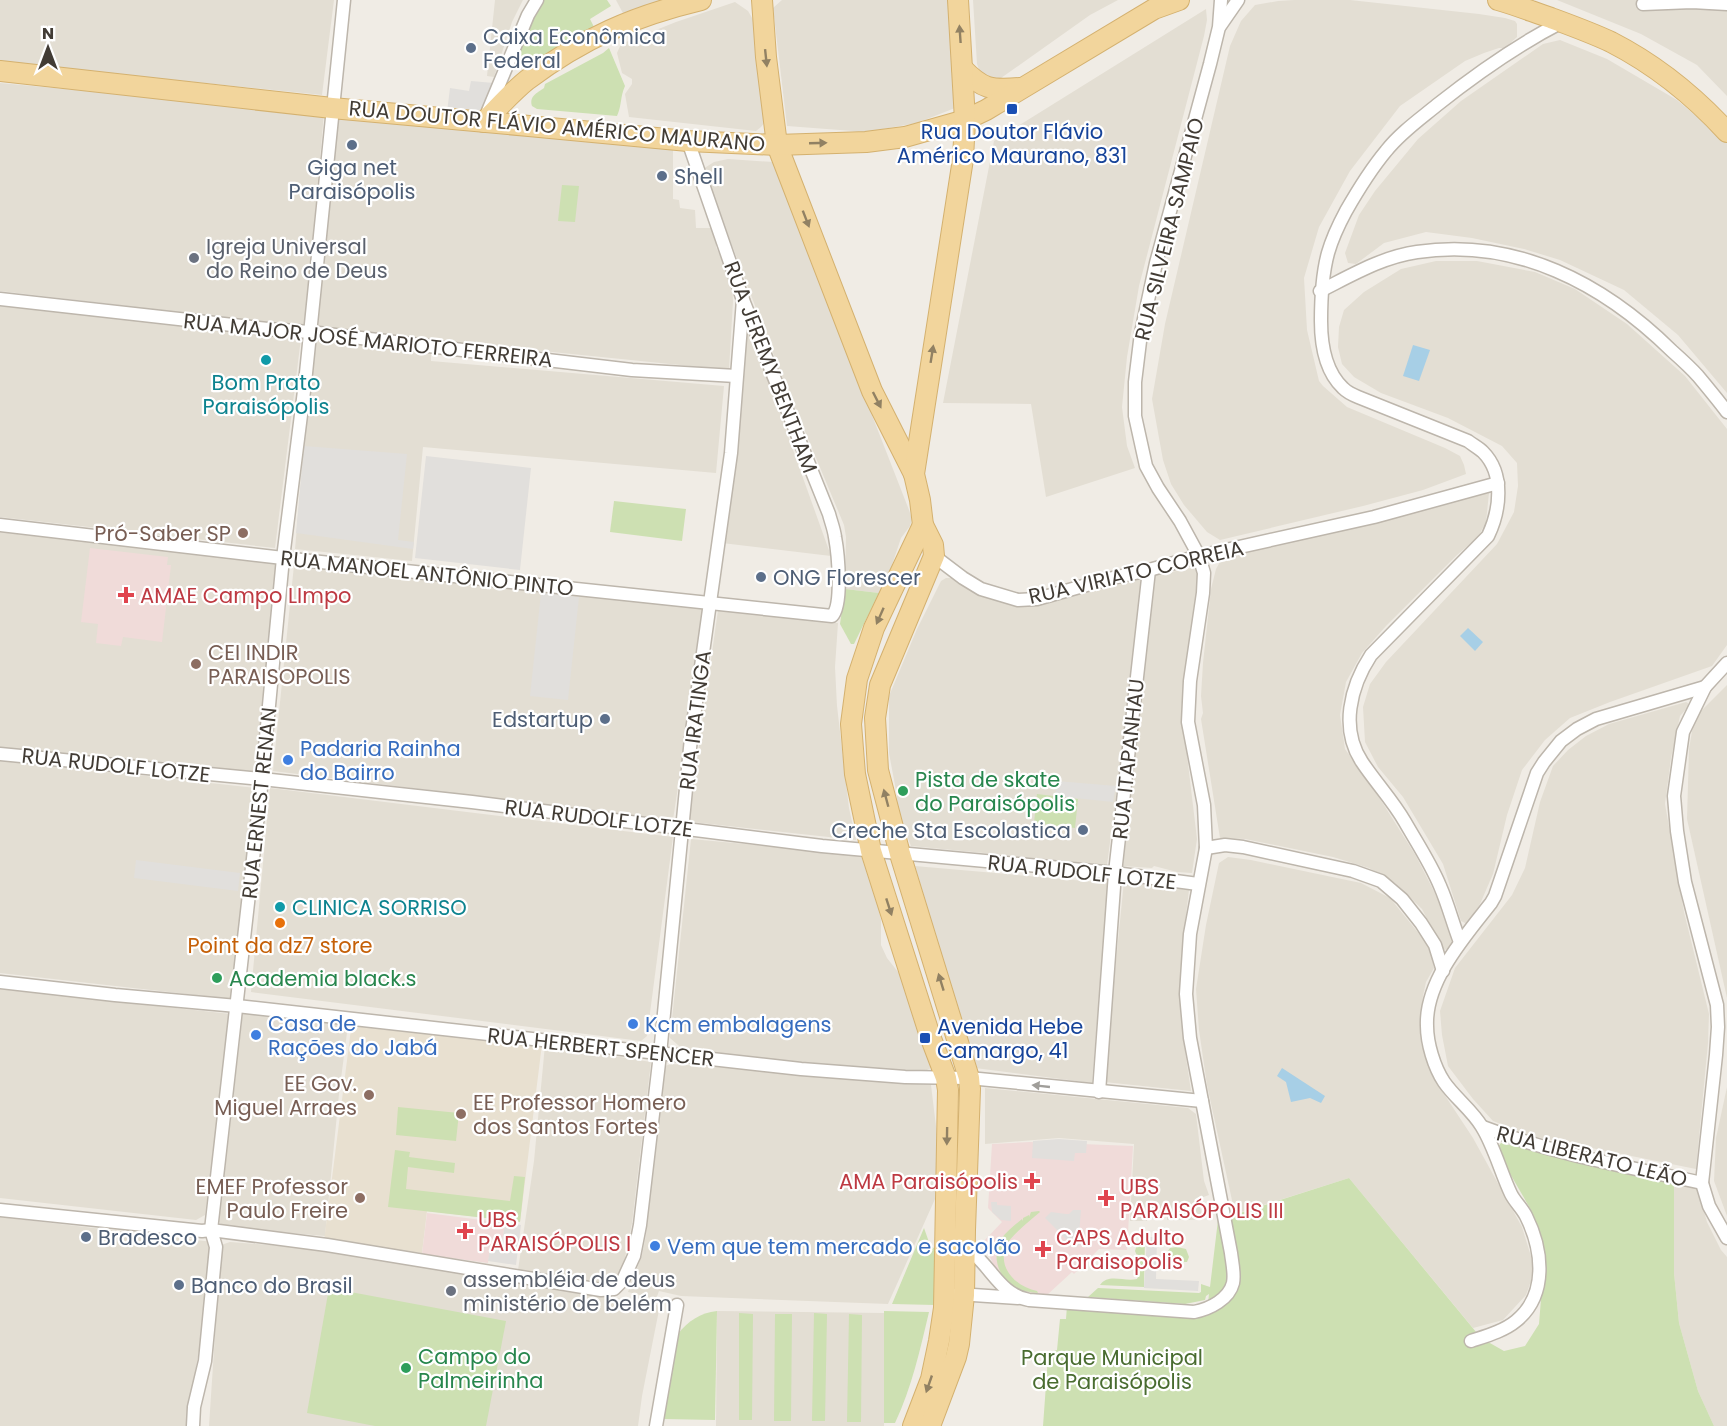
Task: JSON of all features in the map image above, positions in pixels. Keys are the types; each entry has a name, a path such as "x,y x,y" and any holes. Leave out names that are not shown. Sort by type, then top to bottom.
{"main road":[{"path":"484,122 526,81 600,34 625,22 666,8 701,0"},
{"path":"762,0 766,57 777,145 872,391 914,474 923,525 933,545 934,556 880,685 875,718 878,770 900,854 969,1078 964,1295 959,1344 930,1426"},
{"path":"914,474 963,159 965,120 958,0"},
{"name":"RUA DOUTOR FLÁVIO AMÉRICO MAURANO","path":"0,71 332,108 688,141 777,145 866,142 905,137 965,120 986,110 1154,9 1179,0"},
{"path":"1498,0 1512,3 1611,42 1665,75 1727,132"},
{"path":"962,68 977,83 986,87 1023,88"},
{"path":"526,81 520,92 518,105 523,120 529,126"},
{"path":"914,1426 931,1379 944,1308 948,1090 871,851 855,774 851,724 857,679 874,628 923,525"}],"street":[{"name":"RUA ERNEST RENAN","path":"194,1426 194,1407 205,1361 216,1247 211,1230 262,779 344,0"},
{"path":"484,122 528,15 537,0"},
{"name":"RUA SILVEIRA SAMPAIO","path":"1022,1299 1194,1312 1218,1303 1233,1282 1190,1038 1186,994 1190,934 1206,848 1204,805 1188,722 1190,681 1204,573 1199,556 1146,466 1135,416 1135,382 1156,263 1219,27 1221,0"},
{"name":"RUA SILVEIRA SAMPAIO","path":"1219,27 1238,0"},
{"path":"1643,4 1692,2 1727,4"},
{"path":"1460,942 1440,885 1402,818 1361,761 1354,747 1350,728 1350,710 1355,687 1371,655 1488,536 1494,522 1498,483 1493,465 1483,452 1468,441 1358,398 1344,390 1334,378 1327,363 1323,345 1320,291 1328,252 1340,222 1359,189 1387,150 1416,122 1473,76 1531,38 1562,22"},
{"name":"RUA JEREMY BENTHAM","path":"688,141 743,300 829,514 835,536 838,562 838,596"},
{"path":"1320,291 1372,264 1416,252 1466,249 1538,264 1560,271 1632,314 1698,375 1727,412"},
{"name":"RUA MAJOR JOSÉ MARIOTO FERREIRA","path":"0,299 310,332 632,370 736,376"},
{"name":"RUA IRATINGA","path":"211,1230 327,1245 601,1290 614,1289 630,1269 638,1240 660,1053 691,738 730,453 743,300"},
{"name":"RUA VIRIATO CORREIA","path":"934,556 981,589 1018,600 1037,599 1199,556 1374,517 1498,483"},
{"name":"RUA MANOEL ANTÔNIO PINTO","path":"0,525 830,617 835,612 838,596"},
{"name":"RUA ITAPANHAU","path":"1099,1092 1115,873 1149,570"},
{"path":"1727,663 1705,687 1683,732 1674,796 1685,882 1717,1005 1716,1055 1702,1183 1709,1206 1727,1238"},
{"path":"1471,1341 1502,1330 1515,1322 1533,1302 1540,1274 1537,1246 1526,1216 1512,1195 1483,1127 1443,1080 1433,1056 1427,1025 1430,1002 1443,971 1460,942 1495,896 1538,773 1561,741 1596,719 1705,687"},
{"name":"RUA RUDOLF LOTZE","path":"0,754 262,779 472,802 871,851 1115,873 1198,884"},
{"path":"1206,848 1225,845 1264,852 1353,871 1381,881 1402,899 1421,923 1435,945 1443,971"},
{"name":"RUA HERBERT SPENCER","path":"0,982 822,1071 905,1077 969,1078 1202,1101"},
{"name":"RUA LIBERATO LEÃO","path":"1483,1127 1544,1147 1702,1183"},
{"path":"0,1210 104,1222 211,1230"},
{"path":"944,1254 965,1255 980,1259 994,1279 1022,1299"},
{"path":"944,1293 1022,1299"},
{"path":"656,1426 677,1305"}],"shaded area":[{"path":"0,0 334,0 322,95 0,62"},
{"path":"495,0 523,0 512,22 494,77 487,76"},
{"path":"616,0 684,0 625,17"},
{"path":"782,0 951,0 960,106 917,123 866,132 787,126 773,8"},
{"path":"973,0 1118,0 1090,15 1001,78 992,81 982,78 977,64"},
{"path":"1294,0 1350,0 1479,14 1505,18 1517,24 1517,37 1505,48 1499,48 1465,61 1400,106 1350,171 1319,227 1304,278 1307,330 1319,381 1323,386 1347,407 1460,456 1466,474 1423,490 1220,540 1207,532 1184,505 1171,484 1163,460 1152,399 1165,324 1230,46 1241,21 1255,5"},
{"path":"1557,0 1727,0 1727,96 1697,65 1641,34"},
{"path":"735,2 748,11 758,28 765,122 761,127 756,131 629,117 625,94 632,84 632,79 622,73 617,53 621,44"},
{"path":"1206,9 1207,20 1204,36 1139,286 1127,357 1122,407 1127,446 1135,468 1046,497 1031,404 943,403 994,141"},
{"path":"1560,40 1607,59 1677,100 1727,142 1727,393 1678,335 1624,290 1560,260 1524,249 1472,238 1426,232 1384,243 1356,264 1348,263 1345,253 1359,215 1375,191 1418,139 1461,101 1543,44"},
{"path":"471,81 494,83 484,100 483,109 464,110 463,114 447,112 450,88 469,91"},
{"path":"0,83 324,113 305,327 0,291"},
{"path":"337,113 673,148 673,199 679,200 680,208 695,210 696,228 712,228 716,234 716,247 732,283 729,370 316,328"},
{"path":"728,159 773,162 909,510 912,519 910,526 901,538 888,577 879,593 845,589 846,537 844,525 781,374 703,169 714,162"},
{"path":"1436,261 1477,261 1535,272 1575,289 1627,324 1685,376 1727,429 1727,645 1712,666 1570,718 1545,740 1522,770 1507,815 1493,874 1469,923 1461,921 1443,864 1403,797 1378,767 1365,742 1363,707 1370,684 1386,662 1497,544 1514,512 1518,486 1517,463 1502,446 1448,418 1381,393 1354,377 1342,364 1338,347 1339,327 1344,310 1364,292 1401,269"},
{"path":"0,305 301,338 275,548 0,517"},
{"path":"745,316 831,556 722,543"},
{"path":"314,337 431,352 431,361 724,386 716,473 423,447 412,561 295,549"},
{"path":"304,446 407,454 398,540 414,542 413,549 296,533"},
{"path":"426,456 531,468 520,570 415,558"},
{"path":"1489,493 1486,522 1478,537 1386,626 1362,653 1346,682 1340,715 1345,749 1416,856 1447,917 1454,943 1450,949 1443,950 1422,909 1395,883 1369,868 1333,857 1245,839 1220,838 1201,719 1203,663 1211,589 1221,560 1229,556"},
{"path":"0,532 277,563 256,772 0,747"},
{"name":"AMAE Campo LImpo","path":"90,548 168,557 167,565 171,565 162,642 123,637 121,646 96,643 98,624 81,622"},
{"path":"294,565 705,608 673,820 273,771"},
{"path":"1196,567 1199,584 1193,611 1187,755 1197,839 1192,873 1154,866 1152,868 1123,866 1152,576"},
{"path":"1145,577 1107,865 911,846 895,806 897,796 889,753 889,696 917,629 941,581 952,578 990,597 1041,602"},
{"path":"541,593 579,597 568,700 530,696"},
{"path":"718,610 838,623 835,667 837,706 849,808 856,840 692,822 689,817"},
{"path":"1727,685 1727,998 1687,819 1689,749 1693,725 1699,713"},
{"path":"1686,702 1688,707 1680,716 1671,758 1665,804 1684,912 1709,1014 1696,1169 1532,1136 1493,1121 1448,1066 1440,1011 1455,968 1512,895 1525,868 1540,802 1553,766 1586,736 1609,724"},
{"path":"0,760 256,788 231,999 0,973"},
{"path":"1057,781 1116,786 1113,802 1055,796"},
{"path":"270,788 673,837 647,1036 641,1041 251,992"},
{"path":"691,839 856,854 862,858 878,906 881,920 881,945 887,958 902,977 932,1065 931,1068 925,1071 888,1071 687,1053 670,1038"},
{"path":"1228,857 1361,883 1390,898 1429,946 1434,968 1426,982 1423,996 1420,1016 1421,1043 1444,1094 1473,1138 1522,1227 1533,1263 1531,1281 1526,1295 1503,1320 1473,1328 1349,1178 1235,1214 1207,1085 1196,989 1219,863"},
{"path":"136,860 240,873 238,891 134,878"},
{"path":"915,866 1108,883 1092,1083 975,1068"},
{"path":"1124,881 1189,890 1182,947 1180,1004 1191,1091 1104,1082"},
{"path":"0,989 231,1014 205,1215 196,1220 0,1198"},
{"path":"243,1012 348,1025 325,1236 224,1227 219,1222"},
{"path":"352,1021 542,1044 520,1222 427,1211 422,1253 324,1241"},
{"path":"545,1045 651,1062 632,1223 626,1253 616,1277 606,1282 588,1283 518,1270 534,1161"},
{"path":"671,1064 931,1085 938,1143 935,1199 888,1304 681,1296 659,1291 656,1299 628,1292 642,1255 646,1235 662,1067"},
{"path":"1727,1087 1727,1216 1714,1181 1716,1138"},
{"path":"985,1088 1188,1108 1196,1114 1204,1181 1209,1195 1198,1199 1203,1220 1167,1220 1167,1209 1165,1208 1148,1209 1147,1221 1130,1221 1134,1144 1059,1138 985,1144"},
{"path":"1059,1139 1087,1141 1086,1153 1075,1153 1074,1161 1032,1158 1033,1141"},
{"path":"1030,1142 1133,1146 1127,1250 1099,1249 1074,1274 1072,1272 1047,1295 1014,1289 998,1274 983,1242 1002,1222 988,1208 992,1144"},
{"path":"1674,1183 1697,1187 1707,1222 1727,1257 1727,1426 1714,1426 1698,1391 1679,1323 1674,1273"},
{"path":"991,1202 1011,1206 1011,1221 1001,1220 992,1212"},
{"path":"1073,1210 1081,1210 1080,1244 1075,1248 1045,1218 1051,1212 1069,1214"},
{"path":"427,1213 505,1223 501,1250 490,1249 488,1263 422,1254"},
{"path":"0,1217 213,1242 204,1322 189,1407 189,1426 0,1426"},
{"path":"505,1223 521,1225 516,1265 488,1261 490,1249 501,1250"},
{"path":"1147,1237 1157,1237 1156,1279 1199,1281 1198,1291 1144,1288"},
{"path":"230,1242 336,1250 657,1305 659,1310 638,1426 209,1426 221,1245"},
{"path":"717,1311 884,1313 884,1426 716,1426"}],"green space":[{"path":"542,0 607,0 611,6 590,19 595,29 530,64 520,59 519,50"},
{"path":"609,48 625,86 617,116 537,109 532,106 533,97 544,88 545,84"},
{"path":"562,185 579,186 575,222 558,221"},
{"path":"614,501 686,509 682,541 610,532"},
{"path":"845,589 879,593 854,644 851,644 840,624"},
{"path":"1037,794 1078,799 1075,828 1034,823"},
{"path":"398,1107 459,1113 456,1141 396,1135"},
{"name":"Parque Municipal de Paraisópolis","path":"1501,1143 1674,1183 1674,1273 1679,1323 1698,1391 1714,1426 1043,1426 1048,1357 1050,1352 1057,1350 1060,1319 1066,1319 1067,1306 1207,1311 1209,1294 1205,1300 1185,1304 1088,1297 1098,1288 1199,1293 1201,1284 1210,1287 1218,1220 1349,1178 1481,1338 1504,1351 1525,1346 1539,1324 1543,1274 1531,1210 1498,1153 1497,1148"},
{"path":"395,1150 410,1152 409,1157 455,1163 454,1173 408,1167 406,1189 510,1201 514,1176 525,1177 520,1222 388,1207"},
{"path":"1039,1211 1012,1238 1004,1254 1004,1262 1011,1276 1022,1286 1038,1293 1020,1290 1006,1281 997,1264 997,1251 1006,1233 1022,1219 1023,1221 1023,1218 1029,1215 1029,1217 1031,1212"},
{"path":"924,1228 930,1245 935,1249 935,1305 892,1304"},
{"path":"1145,1239 1144,1287 1100,1285 1107,1279 1137,1279 1142,1267 1135,1251 1137,1244"},
{"path":"1170,1248 1186,1249 1189,1257 1187,1262 1175,1260 1173,1264 1170,1264 1165,1255"},
{"name":"Campo do Palmeirinha","path":"329,1288 506,1321 486,1426 375,1426 307,1413"},
{"path":"717,1311 715,1420 664,1419 678,1334 695,1318"},
{"path":"884,1311 929,1312 911,1382 895,1423 884,1423"},
{"path":"739,1313 753,1314 752,1420 739,1420"},
{"path":"814,1313 827,1314 825,1421 812,1421"},
{"path":"775,1314 792,1314 791,1421 774,1421"},
{"path":"849,1314 862,1315 861,1422 847,1422"}],"water":[{"path":"1413,345 1430,350 1419,381 1403,376"},
{"path":"1468,628 1483,642 1475,651 1460,636"},
{"path":"1282,1068 1325,1096 1321,1103 1310,1098 1291,1102 1286,1082 1277,1076"}],"place":[{"name":"Caixa Econômica Federal","path":"471,48"},
{"name":"Rua Doutor Flávio Américo Maurano, 831","path":"1012,109"},
{"name":"Giga net Paraisópolis","path":"352,145"},
{"name":"Shell","path":"662,176"},
{"name":"Igreja Universal do Reino de Deus","path":"194,258"},
{"name":"Bom Prato Paraisópolis","path":"266,360"},
{"name":"Pró-Saber SP","path":"243,533"},
{"name":"ONG Florescer","path":"761,577"},
{"name":"AMAE Campo LImpo","path":"126,595"},
{"name":"CEI INDIR PARAISOPOLIS","path":"196,664"},
{"name":"Edstartup","path":"605,719"},
{"name":"Padaria Rainha do Bairro","path":"288,760"},
{"name":"Pista de skate do Paraisópolis","path":"903,791"},
{"name":"Creche Sta Escolastica","path":"1083,830"},
{"name":"CLINICA SORRISO","path":"280,907"},
{"name":"Point da dz7 store","path":"280,923"},
{"name":"Academia black.s","path":"217,978"},
{"name":"Kcm embalagens","path":"633,1024"},
{"name":"Casa de Rações do Jabá","path":"256,1035"},
{"name":"Avenida Hebe Camargo, 41","path":"925,1038"},
{"name":"EE Gov. Miguel Arraes","path":"369,1095"},
{"name":"EE Professor Homero dos Santos Fortes","path":"461,1114"},
{"name":"AMA Paraisópolis","path":"1032,1181"},
{"name":"EMEF Professor Paulo Freire","path":"360,1198"},
{"name":"UBS PARAISÓPOLIS III","path":"1106,1198"},
{"name":"UBS PARAISÓPOLIS I","path":"465,1231"},
{"name":"Bradesco","path":"86,1237"},
{"name":"Vem que tem mercado e sacolão","path":"655,1246"},
{"name":"CAPS Adulto Paraisopolis","path":"1043,1249"},
{"name":"Banco do Brasil","path":"179,1285"},
{"name":"assembléia de deus ministério de belém","path":"451,1291"},
{"name":"Campo do Palmeirinha","path":"406,1368"}]}
